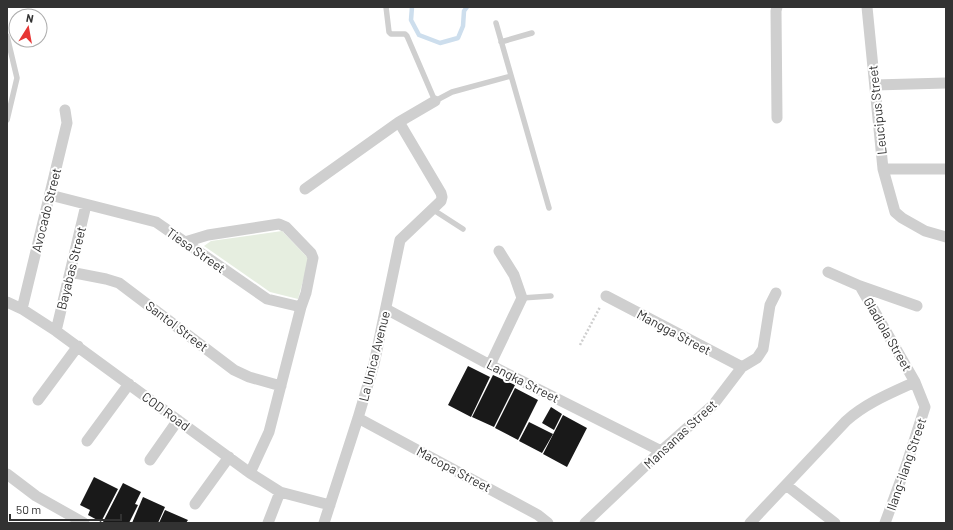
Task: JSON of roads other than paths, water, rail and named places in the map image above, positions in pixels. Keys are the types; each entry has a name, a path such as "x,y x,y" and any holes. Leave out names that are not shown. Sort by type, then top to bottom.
{"street":[{"path":"777,7 777,118"},
{"name":"Leucipus Street","path":"867,7 883,169 895,212 902,218 925,231 946,237"},
{"path":"875,85 946,83"},
{"path":"305,189 399,122 435,101"},
{"name":"Avocado Street","path":"22,309 68,123 65,110"},
{"name":"La Unica Avenue","path":"324,523 374,364 400,240 441,201 442,197 399,122"},
{"path":"883,169 946,169"},
{"name":"Tiesa Street","path":"50,195 156,222 267,299 301,307"},
{"name":"Bayabas Street","path":"56,330 86,205"},
{"path":"185,242 215,234 279,224 286,227 311,253 313,258 306,293 301,307 269,432 250,473"},
{"path":"490,364 522,298 514,275 499,251"},
{"name":"Santol Street","path":"70,272 119,283 234,370 249,377 281,386"},
{"name":"Gladiola Street","path":"828,272 860,286 917,306"},
{"name":"Gladiola Street","path":"860,286 915,382"},
{"name":"Mansanas Street","path":"585,523 661,451 713,405 742,367 757,358 763,349 770,305 776,294"},
{"name":"Mangga Street","path":"606,296 742,367"},
{"name":"COD Road","path":"7,302 22,309 56,330 250,473 280,492 330,505"},
{"name":"Langka Street","path":"386,310 661,451"},
{"path":"38,400 78,346"},
{"path":"750,523 857,410 915,382"},
{"name":"Ilang-ilang Street","path":"885,523 925,408 915,382"},
{"path":"87,441 129,384"},
{"name":"Macopa Street","path":"358,418 538,515 548,523"},
{"path":"150,460 178,420"},
{"path":"195,504 229,457"},
{"path":"7,474 36,496 84,523"},
{"path":"786,485 835,523"},
{"path":"268,523 280,492"}],"lane":[{"path":"386,7 389,32 391,34 405,34 407,36 435,101 452,92 511,76"},
{"path":"496,23 549,208"},
{"path":"501,42 532,33"},
{"path":"7,36 17,78 7,120"},
{"path":"432,210 462,229"},
{"path":"522,298 551,296"}],"waterway":[{"path":"412,7 411,20 419,35 440,43 458,38 463,26 464,11 467,7"}]}
